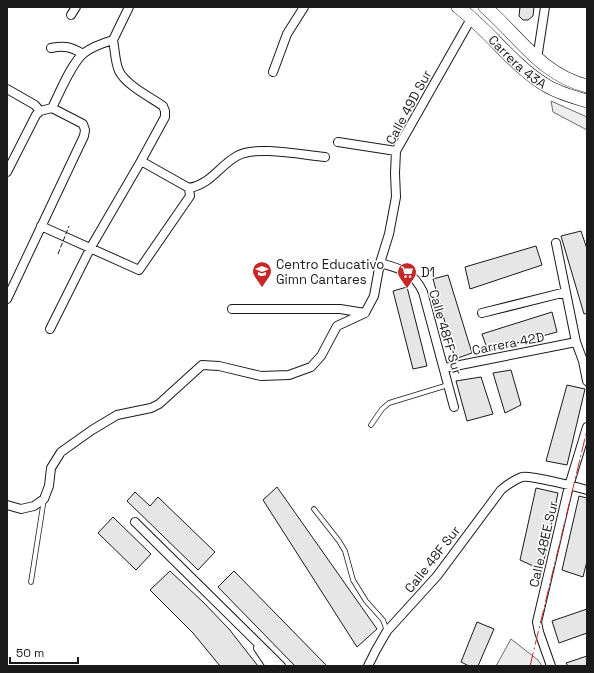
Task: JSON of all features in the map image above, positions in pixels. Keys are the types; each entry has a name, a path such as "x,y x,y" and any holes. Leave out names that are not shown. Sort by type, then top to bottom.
{"main road":[{"name":"Carrera 43A","path":"458,7 472,18 537,80 548,87 587,101"},
{"name":"Carrera 43A","path":"486,7 537,59 548,68 561,77 587,86"}],"street":[{"path":"71,15 76,7"},
{"path":"50,329 91,247 165,117 163,106 128,82 120,72 116,63 113,40 129,7"},
{"path":"273,72 287,34 304,7"},
{"path":"537,59 545,7"},
{"name":"Calle 49D Sur","path":"365,313 374,296 380,263 389,234 396,197 396,151 472,18"},
{"path":"7,172 36,115 52,108 74,66 83,54 94,47 113,40"},
{"path":"51,48 61,46 71,48 83,54"},
{"path":"7,89 35,105 40,112"},
{"path":"7,299 84,136 85,130 83,124 52,108"},
{"path":"338,142 396,151"},
{"path":"141,160 189,188 199,186 238,155 250,151 325,157"},
{"path":"41,226 91,247 139,270 190,196 189,188"},
{"path":"556,243 576,342 585,361 587,381"},
{"name":"Calle 48FF Sur","path":"380,263 410,274 418,282 423,292 445,368 454,407"},
{"path":"482,313 566,292"},
{"path":"232,309 340,309 365,313"},
{"path":"7,505 21,509 34,506 44,499 49,486 51,468 61,452 92,430 117,415 151,408 159,404 202,365 220,366 261,376 288,375 310,367 321,356 337,326 365,313"},
{"name":"Carrera 42D","path":"445,368 576,342"},
{"name":"Calle 48EE Sur","path":"551,666 537,622 570,485 587,427"},
{"name":"Calle 48F Sur","path":"368,666 387,631 437,576 501,490 524,476 570,485"},
{"path":"570,485 587,490"},
{"path":"135,522 281,666"},
{"path":"246,631 270,666"}],"lane":[{"path":"371,424 382,409 389,403 449,385"},
{"path":"31,582 44,499"},
{"path":"314,509 345,551 353,580 366,601 383,620 387,631"}],"shaded area":[{"path":"551,101 587,117 587,130 553,112"},
{"path":"511,639 538,660 542,666 496,666"}],"building":[{"path":"520,7 534,7 533,16 528,20 523,20 519,16"},
{"path":"581,231 587,249 587,313 584,314 561,236"},
{"path":"536,246 542,265 470,289 465,267"},
{"path":"448,275 472,353 455,359 433,279"},
{"path":"407,287 427,366 413,369 393,291"},
{"path":"552,312 557,332 488,351 482,334"},
{"path":"511,370 521,405 505,413 493,373"},
{"path":"481,377 493,414 467,421 456,381"},
{"path":"567,385 585,389 567,465 546,461"},
{"path":"277,487 377,629 357,647 263,500"},
{"path":"536,488 558,493 542,570 520,560"},
{"path":"135,492 150,506 158,497 215,552 198,570 127,501"},
{"path":"579,496 587,498 587,561 583,577 562,570"},
{"path":"113,517 151,554 136,570 98,533"},
{"path":"170,571 229,629 258,666 220,666 193,633 150,590"},
{"path":"234,571 327,666 295,666 218,587"},
{"path":"587,609 587,633 559,643 552,621"},
{"path":"477,622 494,629 478,666 469,666 461,662"},
{"path":"587,656 587,666 568,666 566,663"}],"fence":[{"path":"58,254 69,226"}],"power":[{"path":"530,666 587,430"}],"place":[{"name":"Centro Educativo Gimn Cantares","path":"262,288"},
{"name":"D1","path":"407,289"}]}
